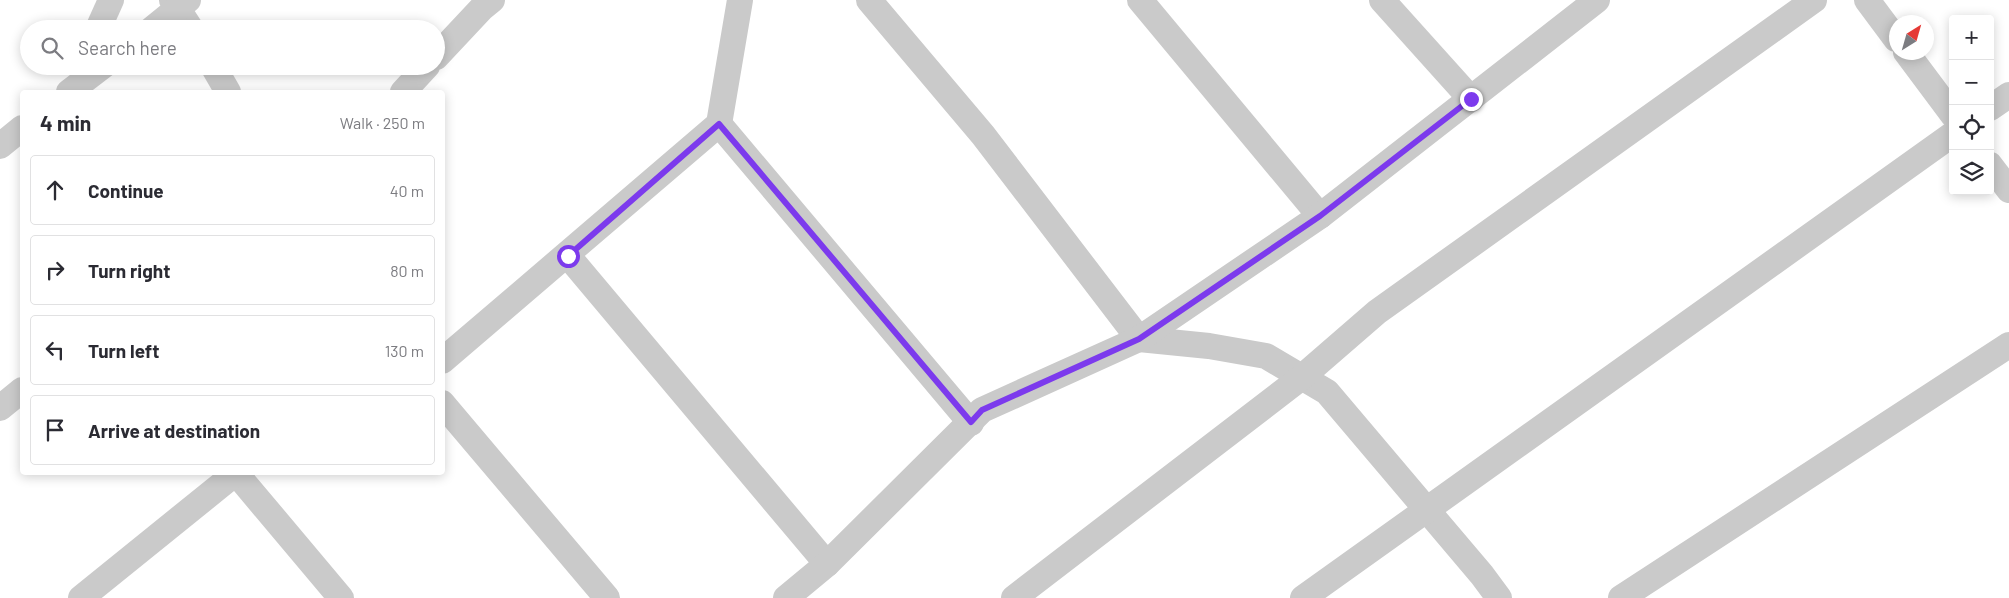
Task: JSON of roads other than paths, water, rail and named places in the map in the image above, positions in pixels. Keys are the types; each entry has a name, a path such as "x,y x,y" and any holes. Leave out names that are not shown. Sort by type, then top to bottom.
{"street":[{"path":"102,20 111,0"},
{"path":"445,47 492,0"},
{"path":"445,358 568,256 719,124 740,0"},
{"path":"869,0 983,135 1139,339 1208,346 1266,356 1328,392 1499,598"},
{"path":"1140,0 1320,216"},
{"path":"1382,0 1471,99"},
{"path":"786,598 827,564 982,410 1139,339 1320,216 1597,0"},
{"path":"1014,598 1302,377 1377,312 1814,0"},
{"path":"1867,0 1889,30"},
{"path":"166,20 183,9"},
{"path":"1912,60 1949,110"},
{"path":"69,90 76,75"},
{"path":"71,90 91,75"},
{"path":"218,75 227,90"},
{"path":"405,90 419,75"},
{"path":"1994,105 2009,95"},
{"path":"719,124 971,422"},
{"path":"0,146 20,130"},
{"path":"1303,598 1949,137"},
{"path":"1994,170 2009,190"},
{"path":"568,256 827,564"},
{"path":"1621,598 2009,345"},
{"path":"0,408 20,392"},
{"path":"445,407 608,598"},
{"path":"81,598 234,475"},
{"path":"238,475 341,598"}]}
